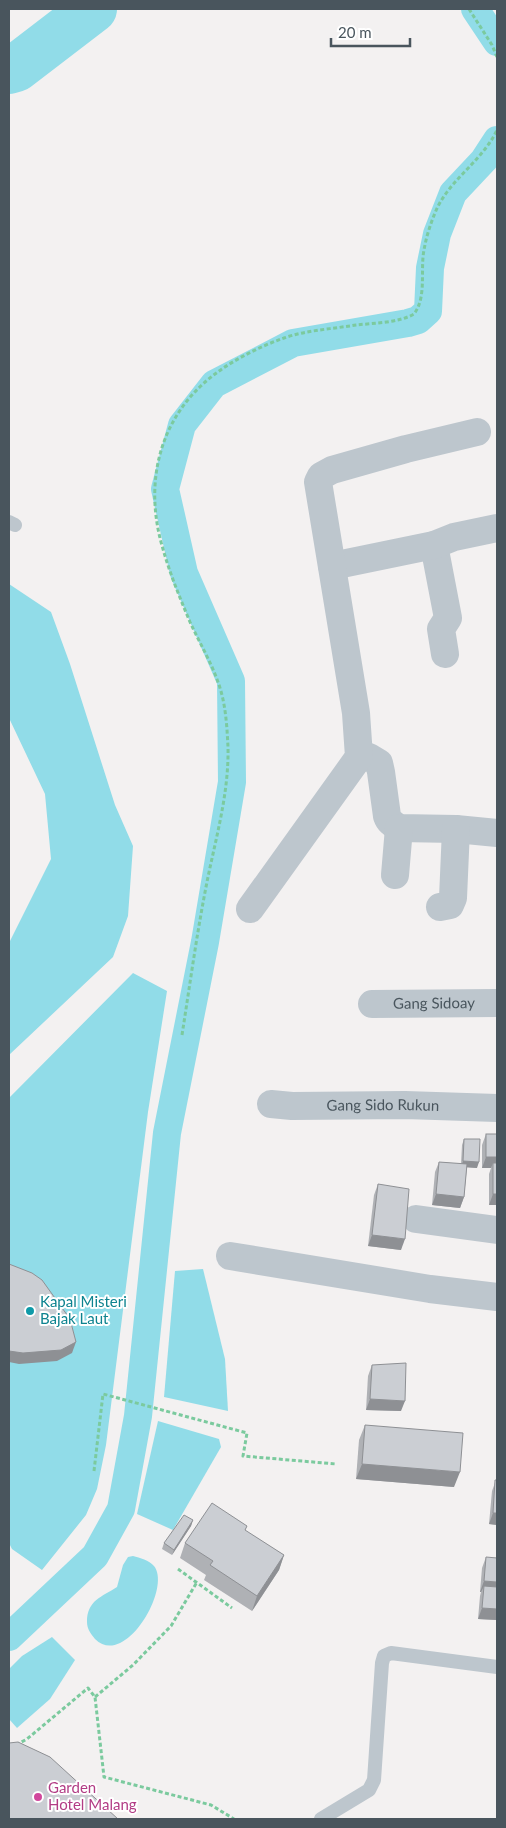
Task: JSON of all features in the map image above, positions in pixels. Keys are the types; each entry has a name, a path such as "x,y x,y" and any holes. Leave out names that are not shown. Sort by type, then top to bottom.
{"street":[{"path":"250,909 359,757 356,713 318,482 321,476 332,470 477,432"},
{"path":"332,566 434,545 454,537 497,528"},
{"path":"434,545 448,618 441,629 445,654"},
{"path":"359,757 369,757 378,763 387,816 389,821 399,828 456,829 497,834"},
{"path":"395,876 399,828"},
{"path":"440,907 450,905 453,898 456,829"},
{"name":"Gang Sidoay","path":"372,1004 497,1003"},
{"name":"Gang Sido Rukun","path":"270,1104 292,1106 405,1105 497,1108"},
{"path":"416,1220 497,1230"},
{"path":"230,1256 420,1288 497,1297"}],"lane":[{"path":"321,1819 369,1790 374,1780 384,1656 391,1653 497,1667"}],"path":[{"path":"470,9 492,45 497,57"},
{"path":"182,1035 207,882 227,784 228,748 226,716 220,688 174,584 162,548 156,516 155,488 157,463 164,442 172,422 197,388 217,372 257,350 284,338 300,334 396,320 414,314 420,303 424,250 435,212 448,190 485,150 497,130"},
{"path":"94,1470 103,1394 247,1433 243,1456 336,1464"},
{"path":"178,1569 232,1608"},
{"path":"95,1697 133,1665 171,1626 196,1582"},
{"path":"15,1746 27,1739 88,1688 95,1697 104,1777 211,1805 234,1819"}],"water":[{"path":"9,584 51,612 70,664 115,805 133,846 128,916 113,957 9,1055 9,943 51,859 45,794 9,718"},
{"path":"133,973 167,991 148,1112 106,1445 97,1489 86,1515 42,1570 12,1549 9,1543 9,1098"},
{"path":"203,1269 225,1359 228,1411 164,1397 175,1271"},
{"path":"158,1421 219,1439 221,1447 173,1530 137,1514"},
{"path":"133,1556 147,1561 154,1566 158,1577 157,1591 151,1607 132,1635 119,1643 107,1645 95,1639 88,1629 88,1615 96,1600 117,1587 123,1565 128,1557"},
{"path":"52,1637 75,1660 50,1699 17,1728 9,1719 9,1669 22,1656"}],"building":[{"path":"486,1134 497,1134 497,1157 486,1157"},
{"path":"464,1139 480,1139 479,1162 463,1161"},
{"path":"439,1162 467,1164 464,1197 436,1194"},
{"path":"493,1163 497,1163 497,1194 493,1194"},
{"path":"378,1184 409,1189 405,1239 372,1235"},
{"name":"Kapal Misteri Bajak Laut","path":"9,1264 32,1273 42,1280 70,1319 76,1342 61,1350 23,1353 9,1351"},
{"path":"406,1363 405,1401 370,1399 372,1365"},
{"path":"365,1425 463,1433 460,1472 362,1464"},
{"path":"495,1480 497,1480 497,1513 493,1513"},
{"path":"212,1503 247,1526 245,1530 284,1555 257,1596 210,1565 213,1561 185,1543"},
{"path":"184,1515 193,1520 174,1550 164,1543"},
{"path":"486,1557 497,1558 497,1582 484,1581"},
{"path":"484,1586 497,1587 497,1609 482,1608"},
{"path":"18,1742 50,1757 118,1819 9,1819 9,1743"}],"waterway":[{"path":"9,70 16,68 93,9"},
{"path":"475,9 497,42"},
{"path":"9,1637 95,1556 121,1509 138,1416 167,1133 205,942 232,782 231,681 184,573 165,489 182,425 214,384 293,343 408,323 418,320 428,311 430,268 437,234 453,193 484,160 497,140"}],"place":[{"name":"Kapal Misteri Bajak Laut","path":"30,1311"},
{"name":"Garden Hotel Malang","path":"38,1797"}]}
